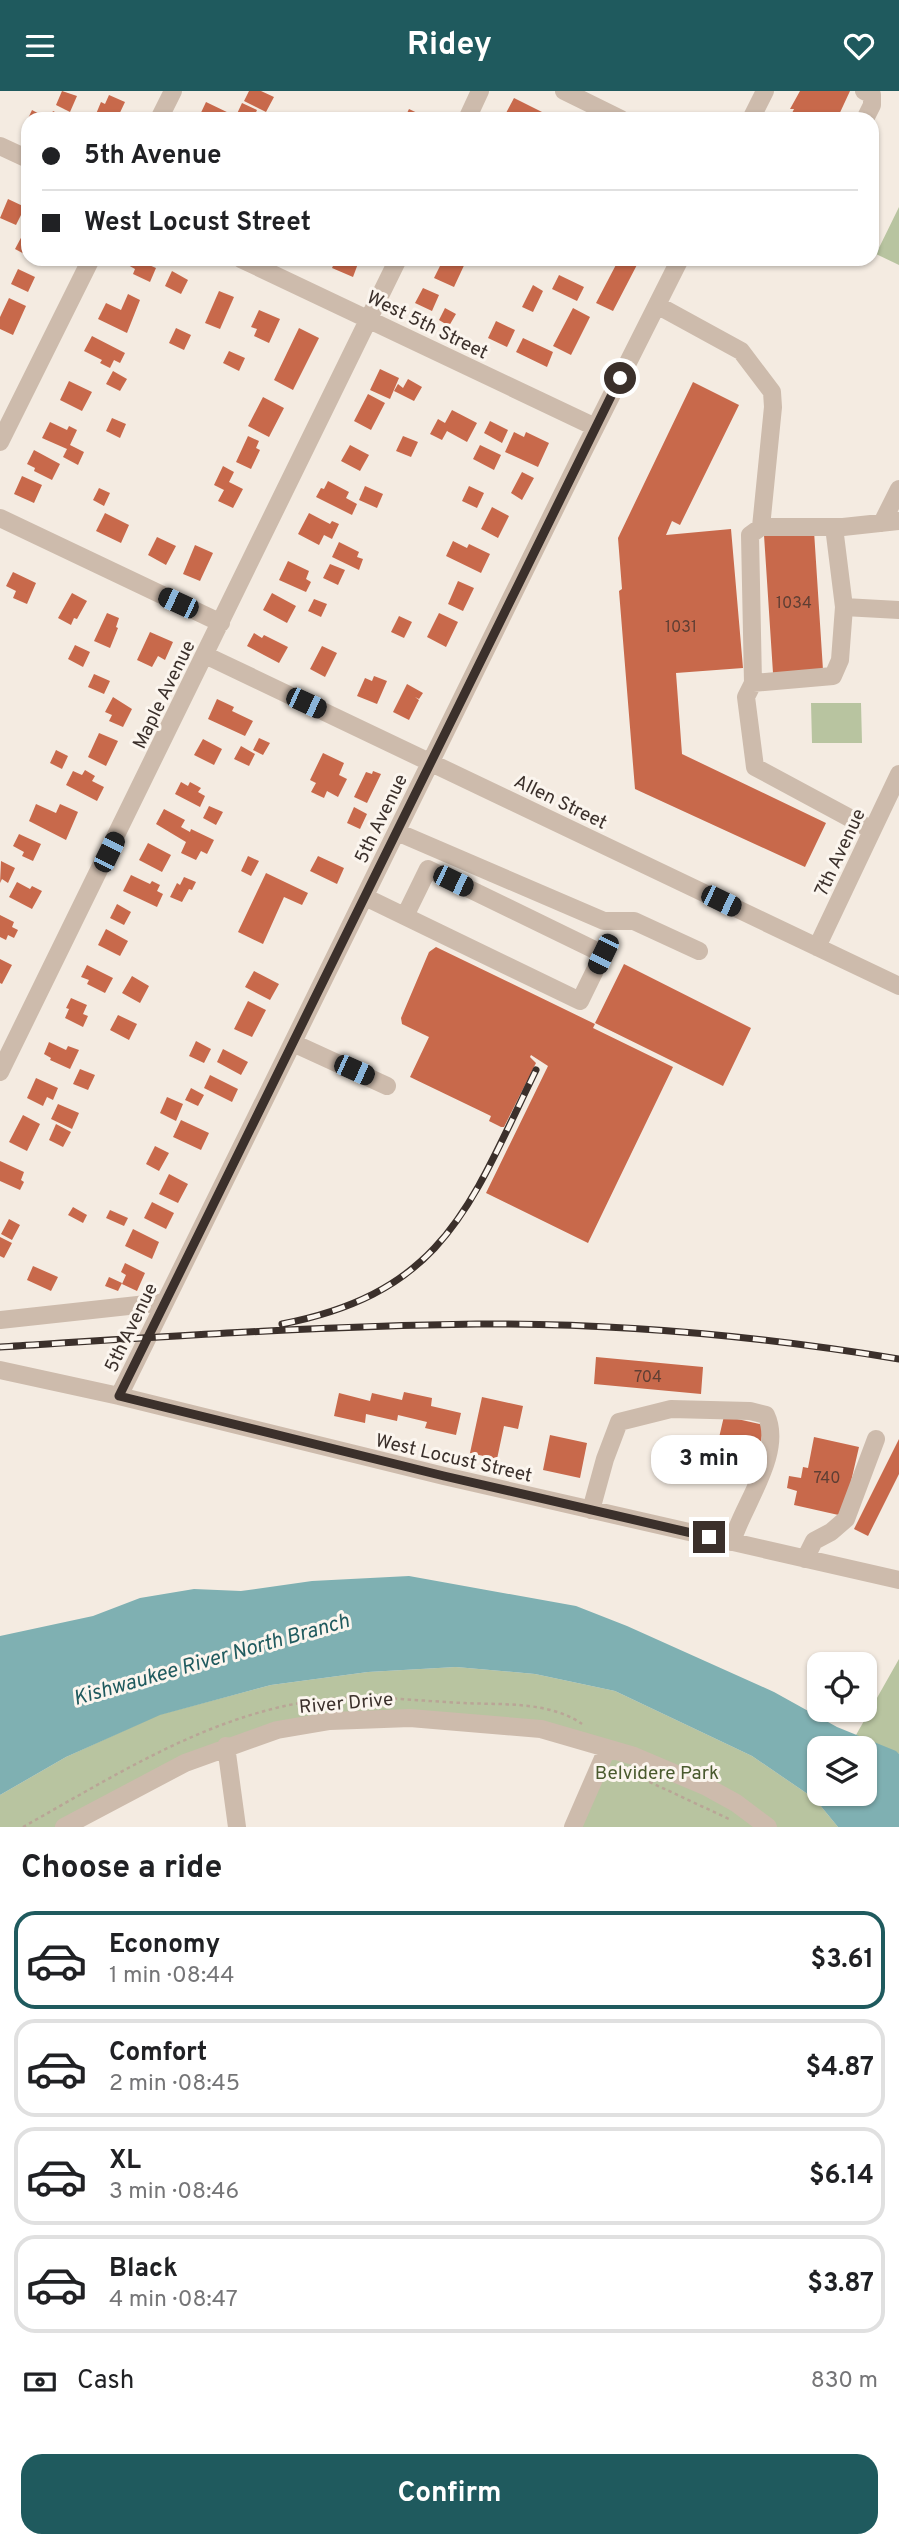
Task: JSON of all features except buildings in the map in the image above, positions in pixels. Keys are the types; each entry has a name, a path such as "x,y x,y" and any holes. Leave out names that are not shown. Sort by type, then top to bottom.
{"street":[{"path":"162,112 173,91"},
{"path":"470,112 480,91"},
{"path":"564,91 607,112"},
{"path":"754,112 765,91"},
{"path":"864,91 872,95 868,112"},
{"path":"0,146 21,156"},
{"path":"0,442 87,266"},
{"name":"West 5th Street","path":"256,266 595,427"},
{"name":"Maple Avenue","path":"0,1072 395,266"},
{"name":"5th Avenue","path":"119,1396 676,266"},
{"path":"657,305 741,351 772,392 773,407 761,527"},
{"path":"872,830 755,767 750,690 750,535 761,527 834,527 890,522 899,489"},
{"path":"0,518 221,623"},
{"path":"750,690 833,676 840,660 844,607 834,527"},
{"path":"844,607 899,610"},
{"name":"Allen Street","path":"205,655 899,986"},
{"name":"7th Avenue","path":"817,947 899,774"},
{"path":"397,832 604,921 634,921 699,951"},
{"path":"365,897 580,1001 603,954 428,869 405,916"},
{"path":"293,1043 387,1086"},
{"path":"0,1320 165,1302"},
{"path":"0,1370 23,1377"},
{"name":"West Locust Street","path":"0,1383 23,1377 119,1396 444,1476 899,1580"},
{"path":"591,1510 604,1459 619,1422 671,1409 750,1411 766,1415 771,1424 769,1445 757,1487 732,1542"},
{"path":"805,1559 814,1541 831,1532 846,1519 876,1439"},
{"name":"River Drive","path":"64,1827 185,1763 226,1746 277,1730 330,1721 410,1718 541,1729 607,1749 656,1764 707,1787 736,1803 768,1827"},
{"path":"226,1746 237,1827"},
{"path":"573,1827 607,1749"}],"path":[{"path":"23,1827 163,1752 216,1727 262,1711 320,1700 375,1697 540,1707 570,1715 586,1727"},
{"path":"607,1749 625,1772 736,1822"}],"green space":[{"path":"899,207 899,265 879,255 879,248"},
{"path":"811,703 861,703 862,743 812,743"},
{"path":"899,1659 899,1754 877,1744 877,1736 856,1735 863,1722 877,1722 877,1698"},
{"name":"Belvidere Park","path":"456,1667 535,1674 615,1691 752,1756 807,1794 807,1806 821,1806 838,1827 573,1827 607,1750 541,1729 410,1718 277,1730 64,1827 0,1827 0,1795 66,1757 158,1715 271,1685 368,1672"}],"water":[{"name":"Kishwaukee River North Branch","path":"409,1576 576,1606 774,1692 807,1710 807,1722 828,1722 859,1736 807,1736 807,1794 752,1756 615,1691 535,1674 456,1667 368,1672 271,1685 160,1715 66,1757 0,1795 0,1636 93,1616 140,1598 194,1589 241,1591 312,1581"},
{"path":"877,1743 896,1751 899,1754 899,1827 838,1827 821,1806 877,1806"}],"railway":[{"path":"282,1324 337,1309 381,1290 417,1265 445,1236 470,1201 536,1070"},
{"path":"0,1347 298,1330 530,1324 742,1338 899,1359"}],"route":[{"path":"620,378 119,1396 444,1476 709,1537"}]}
